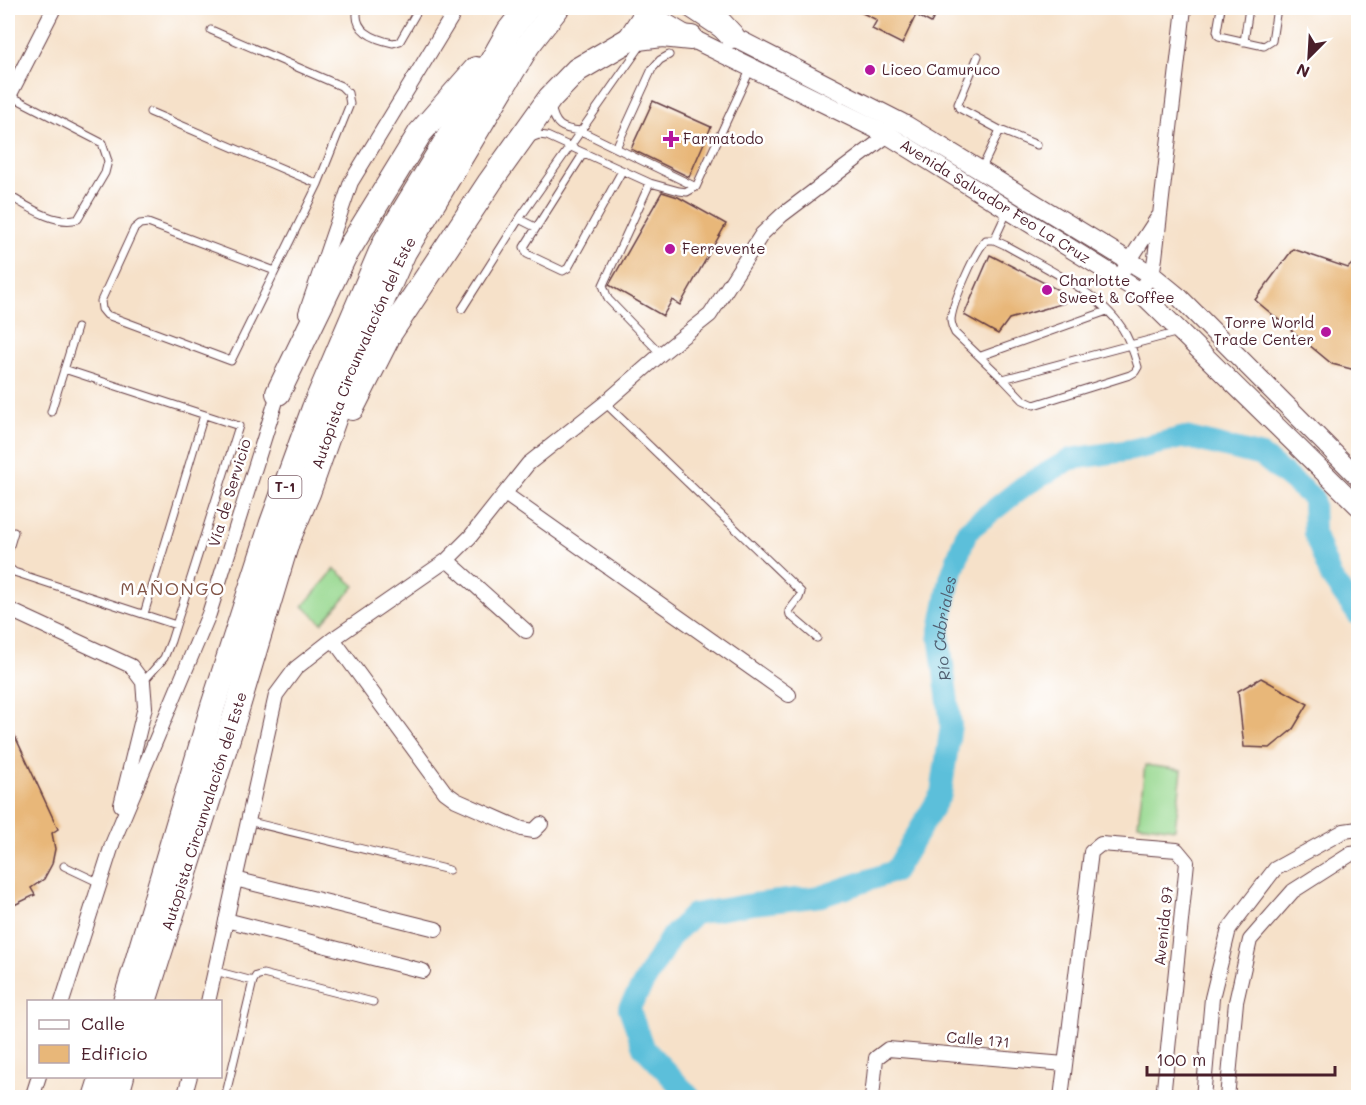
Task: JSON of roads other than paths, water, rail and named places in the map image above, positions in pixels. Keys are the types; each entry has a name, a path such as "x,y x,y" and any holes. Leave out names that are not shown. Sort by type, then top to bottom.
{"highway":[{"name":"Autopista Circunvalación del Este","path":"126,1000 213,706 273,523 314,408 385,242 456,125 509,31 527,8"},
{"name":"Autopista Circunvalación del Este","path":"145,1000 235,716 287,542 308,493 351,371 404,252 528,45 556,8"},
{"path":"706,8 732,36"},
{"path":"638,38 646,9"},
{"path":"278,393 344,256 420,133 509,31"},
{"path":"308,493 390,333 550,98 577,70 638,38 662,35 691,38"},
{"path":"96,1098 102,1078"},
{"path":"116,1098 122,1078"}],"street":[{"path":"8,97 54,8"},
{"name":"Vía de Servicio","path":"63,1000 113,842 209,614 278,393 351,182 457,8"},
{"name":"Avenida Salvador Feo La Cruz","path":"690,8 732,36 906,124 1152,275 1180,298 1359,477"},
{"path":"1139,291 1152,275 1155,258 1184,8"},
{"name":"Avenida Salvador Feo La Cruz","path":"646,9 691,38 888,135 1139,291 1359,506"},
{"path":"208,1000 276,695 296,668 333,639 447,560 470,537 528,464 710,315 762,234 782,215 888,135"},
{"path":"1117,276 1131,261 1159,216"},
{"path":"505,494 789,696"},
{"path":"447,560 526,631"},
{"path":"8,609 131,666 143,682 145,707 113,842"},
{"path":"333,639 446,792 456,800 522,829 534,831 541,824"},
{"path":"1203,1098 1212,998 1228,929 1275,869 1344,831 1359,829"},
{"name":"Avenida 97","path":"1065,1064 1091,852 1101,844 1177,850 1187,862 1163,1098"},
{"path":"1227,1098 1236,1002 1250,940 1293,891 1351,854 1359,853"},
{"path":"235,879 436,929"},
{"path":"226,920 423,971"},
{"name":"Calle 171","path":"872,1098 876,1058 888,1049 1065,1064"},
{"path":"1061,1098 1065,1064"},
{"path":"32,1098 39,1078"},
{"path":"184,1098 190,1078"}],"lane":[{"path":"358,8 356,15 358,26 393,43 400,41 419,8"},
{"path":"1221,8 1217,31 1219,36 1268,45 1272,41 1277,8"},
{"path":"1244,42 1249,8"},
{"path":"211,30 341,86 348,93 350,104 318,184 231,361 107,315 102,309 101,301 134,229 140,224 148,223 275,271"},
{"path":"462,309 519,219 580,131 638,38"},
{"path":"616,148 652,69 660,60 669,56"},
{"path":"978,56 957,104 959,108 1000,130 1037,145"},
{"path":"518,143 539,135 548,136 650,183 687,192 696,187 751,68"},
{"path":"8,97 102,143 108,161 105,173 78,219 69,222 51,217 8,195"},
{"path":"550,98 554,118 560,125 580,131 696,187"},
{"path":"150,112 318,184"},
{"path":"981,170 1000,130"},
{"path":"583,154 524,247 524,251 563,271 566,271 622,171"},
{"path":"650,183 603,285 608,299 661,354"},
{"path":"994,240 1008,209"},
{"path":"519,219 535,227"},
{"path":"986,240 994,240 1064,279 1090,296 1107,311 1122,327 1131,344 1138,367 1135,372 1034,405 1023,400 981,356 955,333 951,319 960,290 979,247 986,240"},
{"path":"981,356 1107,311"},
{"path":"51,411 77,328"},
{"path":"1004,379 1181,332"},
{"path":"64,369 239,426 164,658 143,682"},
{"path":"605,403 801,592 800,598 789,611 790,615 817,638"},
{"path":"144,614 204,415"},
{"path":"8,552 14,532"},
{"path":"8,567 14,572 176,625"},
{"path":"248,821 449,870"},
{"path":"64,866 100,883"},
{"path":"215,971 253,981"},
{"path":"225,1098 256,976 263,974 373,1002"}],"waterway":[{"name":"Río Cabriales","path":"691,1098 643,1047 629,1008 670,938 694,914 822,896 895,871 941,794 951,725 939,635 950,579 967,531 1024,486 1071,459 1131,450 1185,437 1262,456 1313,498 1314,533 1331,577 1358,615"}],"place":[{"name":"Liceo Camuruco","path":"870,70"},
{"name":"Farmatodo","path":"671,139"},
{"name":"Ferrevente","path":"670,249"},
{"name":"Charlotte Sweet & Coffee","path":"1047,290"},
{"name":"Torre World Trade Center","path":"1326,332"}],"district":[{"name":"MAÑONGO","path":"173,589"}]}
